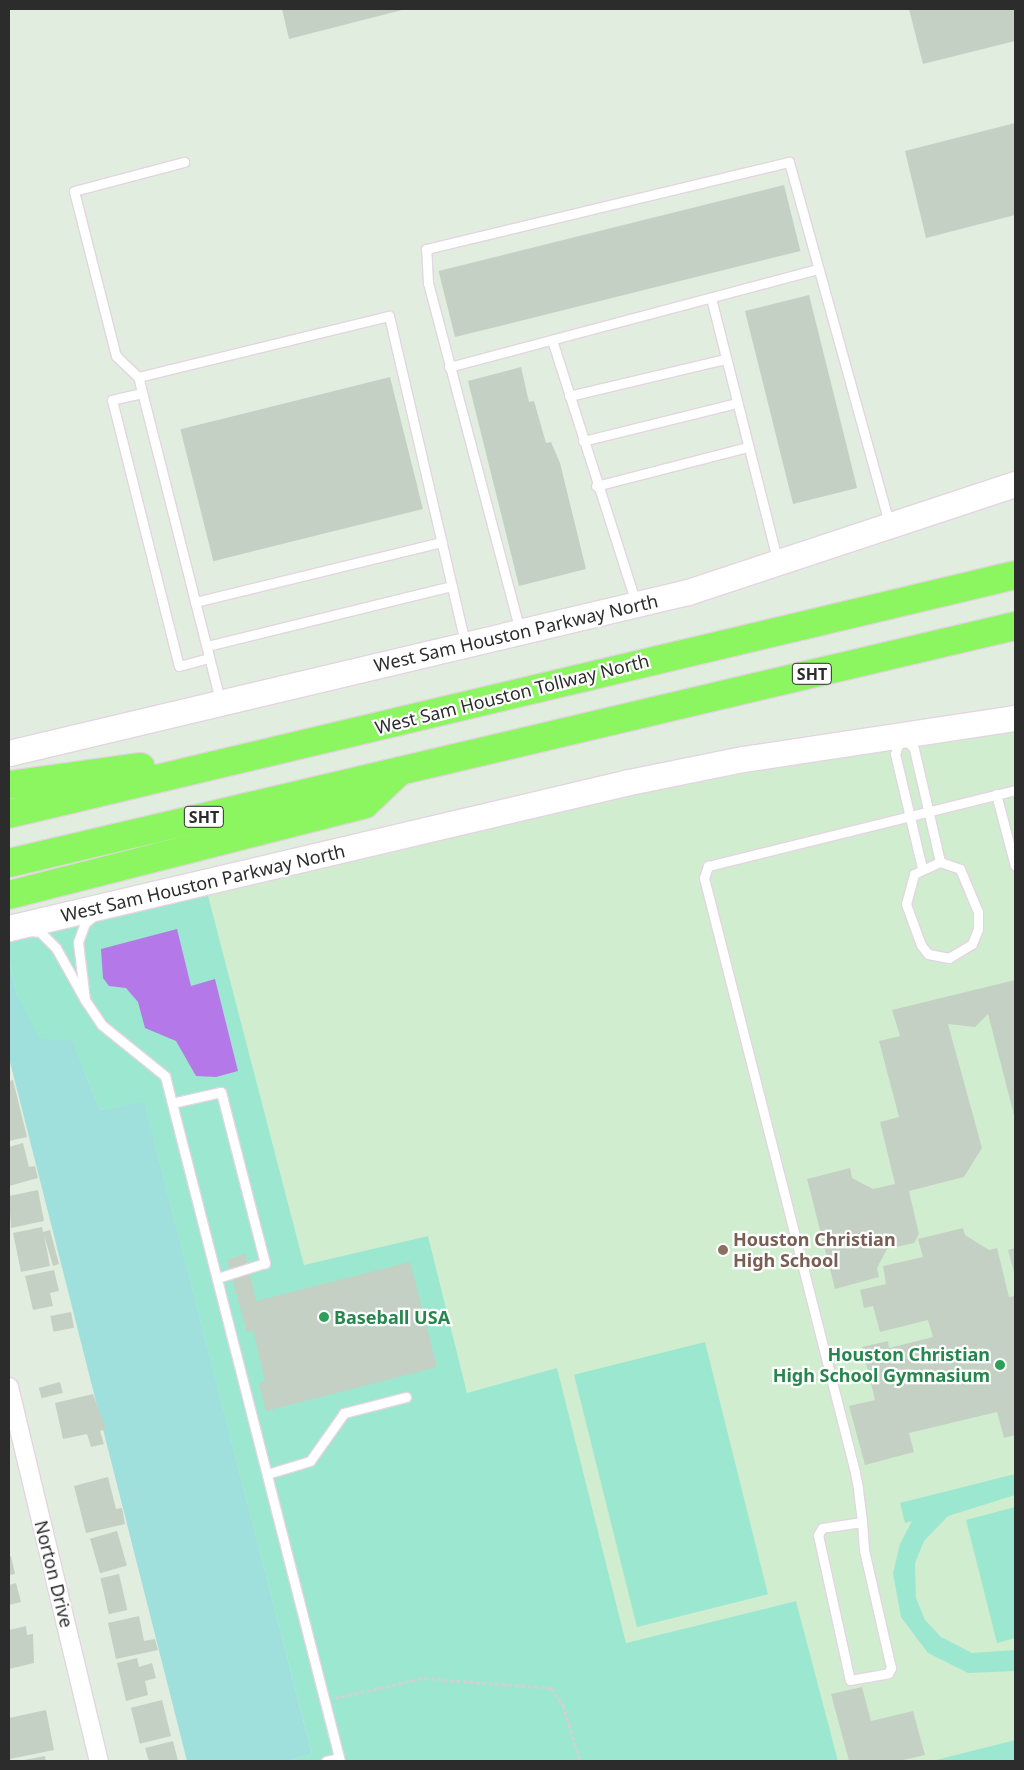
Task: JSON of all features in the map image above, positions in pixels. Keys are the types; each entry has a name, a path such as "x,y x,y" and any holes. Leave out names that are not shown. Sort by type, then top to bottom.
{"highway":[{"name":"West Sam Houston Tollway North","path":"9,814 1015,575"},
{"name":"SHT","path":"9,863 1015,626"},
{"path":"9,785 306,744"},
{"path":"9,895 365,804 400,771"}],"main road":[{"name":"West Sam Houston Parkway North","path":"9,753 637,604 778,562 1015,484"},
{"name":"West Sam Houston Parkway North","path":"11,928 629,782 902,734 1015,718"}],"street":[{"name":"Norton Drive","path":"9,1387 99,1761"}],"lane":[{"path":"184,162 74,192 116,356 138,377 221,703"},
{"path":"520,632 428,283 426,249 789,162 890,525"},
{"path":"450,367 818,269"},
{"path":"711,298 778,562"},
{"path":"138,377 389,316 466,645"},
{"path":"552,340 596,486 637,604"},
{"path":"569,396 726,359"},
{"path":"142,393 112,400 179,666 210,658"},
{"path":"582,441 737,403"},
{"path":"596,486 748,448"},
{"path":"195,602 442,542"},
{"path":"206,646 452,586"},
{"path":"902,734 914,748 940,862"},
{"path":"902,734 895,754 922,868"},
{"path":"862,1522 822,1528 818,1535 850,1680 888,1673 891,1668 875,1610 855,1472 704,878 708,866 1015,790"},
{"path":"996,794 1015,866"},
{"path":"940,862 960,869 978,912 978,929 972,944 949,958 928,954 911,923 907,888 922,868 940,862"},
{"path":"85,1000 78,942 85,923 103,907"},
{"path":"11,928 40,932 56,948 85,1000 102,1025 165,1076 340,1760 326,1761"},
{"path":"172,1103 221,1092 224,1102 265,1263 217,1278"},
{"path":"267,1474 310,1460 344,1413 406,1397"}],"path":[{"path":"325,1701 424,1678 551,1688 563,1705 580,1761"}],"shaded area":[{"name":"Houston Christian High School","path":"1015,718 1015,1740 932,1761 838,1761 796,1601 626,1643 557,1369 467,1393 428,1236 304,1265 205,884 629,782"},
{"name":"Baseball USA","path":"205,884 304,1265 428,1236 467,1393 557,1368 626,1643 796,1601 838,1761 288,1761 312,1754 144,1102 100,1110 72,1040 40,1039 17,995 9,960 9,928"},
{"path":"177,929 191,986 215,979 238,1071 216,1077 196,1076 176,1041 145,1028 138,1002 126,988 109,986 103,978 101,949"},
{"path":"9,960 17,995 72,1039 100,1110 144,1101 312,1754 288,1761 187,1761 9,1058"},
{"path":"705,1342 768,1594 637,1627 574,1375"},
{"path":"1015,1474 1015,1495 948,1516 924,1541 915,1563 916,1598 925,1620 941,1637 972,1653 1015,1650 1015,1671 968,1673 928,1653 901,1617 893,1573 900,1544 912,1521 905,1523 900,1503"},
{"path":"1015,1507 1015,1638 997,1643 966,1520"},
{"path":"1015,1740 1015,1761 932,1761"}],"building":[{"path":"282,9 406,9 289,39"},
{"path":"909,9 1015,9 1015,41 923,64"},
{"path":"1015,123 1015,215 926,238 905,151"},
{"path":"784,185 800,251 455,337 439,271"},
{"path":"809,295 857,488 793,504 745,311"},
{"path":"521,367 529,402 534,401 546,443 551,442 560,463 586,569 519,586 468,381"},
{"path":"390,377 423,509 213,561 180,429"},
{"path":"1015,980 1015,1119 988,1014 975,1027 948,1024 982,1148 964,1177 909,1191 919,1234 914,1243 887,1249 877,1268 879,1277 835,1289 807,1179 850,1168 852,1178 873,1189 895,1184 880,1122 899,1117 879,1041 900,1036 892,1010"},
{"path":"13,1080 27,1137 9,1141 9,1081"},
{"path":"23,1143 29,1167 35,1166 38,1178 9,1186 9,1147"},
{"path":"38,1190 44,1221 11,1228 9,1196"},
{"path":"42,1227 43,1232 50,1230 59,1264 53,1266 44,1235 50,1266 21,1272 13,1233"},
{"path":"963,1228 965,1235 989,1250 997,1248 1009,1297 1015,1296 1015,1435 1004,1438 997,1412 909,1433 914,1452 865,1465 849,1406 875,1400 862,1347 888,1341 889,1348 933,1337 928,1320 880,1332 873,1306 864,1308 860,1290 886,1284 883,1266 923,1257 918,1239"},
{"path":"1015,1248 1015,1276 1008,1250"},
{"path":"245,1254 256,1301 410,1262 437,1367 266,1411 259,1384 265,1381 253,1330 247,1332 227,1260"},
{"path":"54,1270 59,1291 50,1293 53,1306 33,1310 25,1276"},
{"path":"71,1312 74,1328 53,1332 50,1316"},
{"path":"60,1382 63,1393 42,1398 39,1388"},
{"path":"93,1394 106,1429 100,1431 104,1444 91,1447 87,1434 63,1439 55,1403"},
{"path":"108,1477 116,1509 122,1508 125,1524 86,1533 74,1486"},
{"path":"117,1531 127,1566 100,1573 90,1539"},
{"path":"11,1556 15,1574 9,1575 9,1557"},
{"path":"119,1574 127,1610 109,1614 100,1578"},
{"path":"16,1583 21,1602 9,1605 9,1585"},
{"path":"139,1616 144,1641 155,1639 158,1650 116,1659 108,1623"},
{"path":"26,1626 27,1635 33,1634 34,1663 9,1669 9,1630"},
{"path":"137,1658 139,1667 152,1663 156,1678 145,1681 148,1695 126,1701 117,1663"},
{"path":"862,1687 871,1721 913,1711 925,1755 899,1761 849,1761 831,1694"},
{"path":"162,1700 171,1736 140,1744 131,1708"},
{"path":"46,1710 54,1750 10,1759 9,1718"},
{"path":"173,1741 178,1761 149,1761 145,1748"},
{"path":"45,1756 46,1761 24,1761 24,1760"}],"place":[{"name":"Houston Christian High School","path":"723,1250"},
{"name":"Baseball USA","path":"324,1317"},
{"name":"Houston Christian High School Gymnasium","path":"1000,1365"}]}
